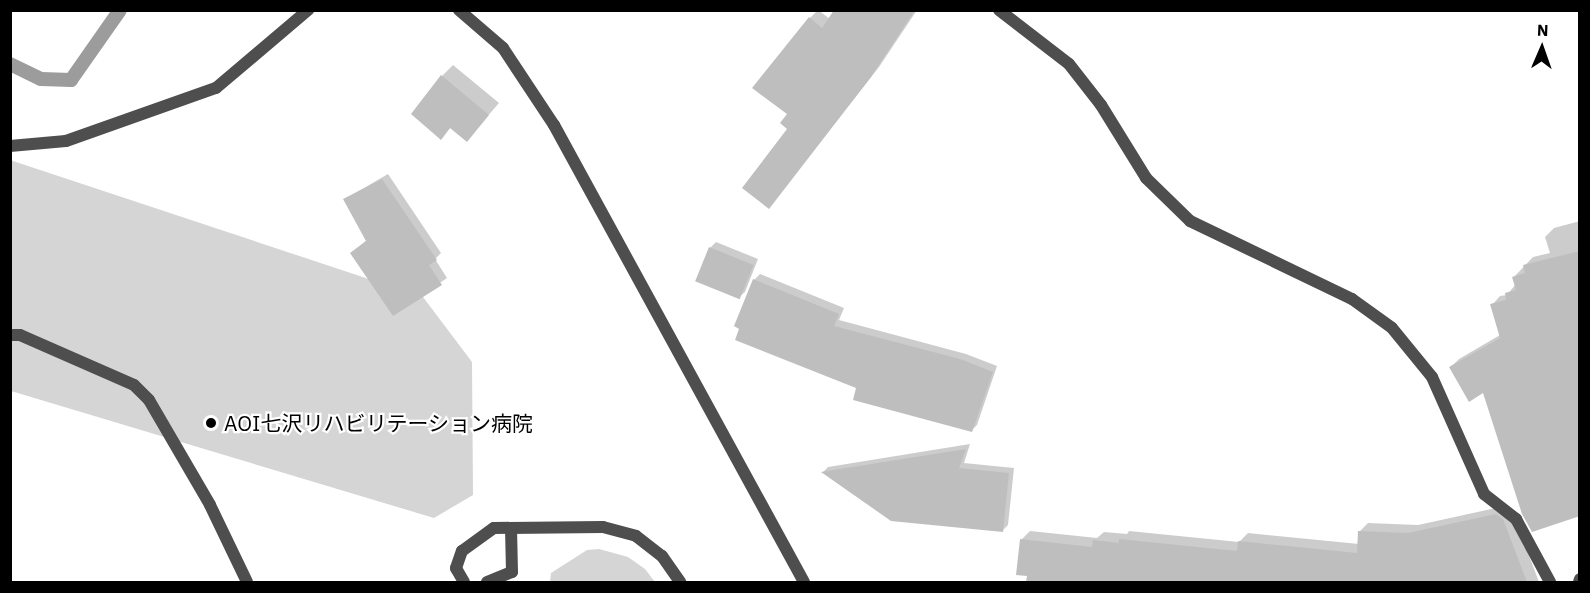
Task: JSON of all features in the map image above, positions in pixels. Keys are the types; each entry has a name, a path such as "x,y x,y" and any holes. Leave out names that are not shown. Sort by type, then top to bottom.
{"street":[{"path":"10,146 66,141 216,88 308,10"},
{"path":"459,10 503,48 554,125 804,582"},
{"path":"999,10 1069,64 1101,105 1146,178 1190,221 1352,299 1392,328 1432,377 1484,494 1516,519 1550,582"},
{"path":"10,335 21,335 134,385 149,400 210,505 247,582"},
{"path":"464,582 456,568 462,551 494,528 603,527 636,536 662,556 680,582"},
{"path":"487,582 512,572 511,528"}],"shaded area":[{"path":"10,160 423,297 472,362 473,495 434,518 11,391"},
{"path":"599,549 628,557 645,569 655,582 550,582 551,573 587,550"}],"building":[{"path":"834,10 915,10 871,77 769,209 742,188 787,129 780,123 787,114 752,88 809,17 822,28"},
{"path":"441,75 489,115 467,142 450,128 441,140 411,114"},
{"path":"382,179 437,260 429,265 442,285 393,316 350,253 366,241 343,199"},
{"path":"709,247 754,265 740,299 695,281"},
{"path":"1580,251 1580,516 1532,532 1522,514 1483,393 1469,402 1449,367 1500,338 1490,304 1506,300 1505,293 1516,290 1512,277 1525,273 1523,265"},
{"path":"753,279 839,314 834,326 960,359 993,372 972,432 853,400 856,388 735,340 739,329 734,326"},
{"path":"966,449 959,468 1009,473 1003,532 891,521 821,472"},
{"path":"1496,514 1503,519 1527,582 1026,582 1027,576 1016,575 1020,539 1092,547 1093,540 1119,543 1119,539 1237,551 1238,541 1357,553 1358,531 1408,533"}],"waterway":[{"path":"10,64 41,79 71,80 120,10"}],"place":[{"name":"AOI七沢リハビリテーション病院","path":"211,423"}]}
